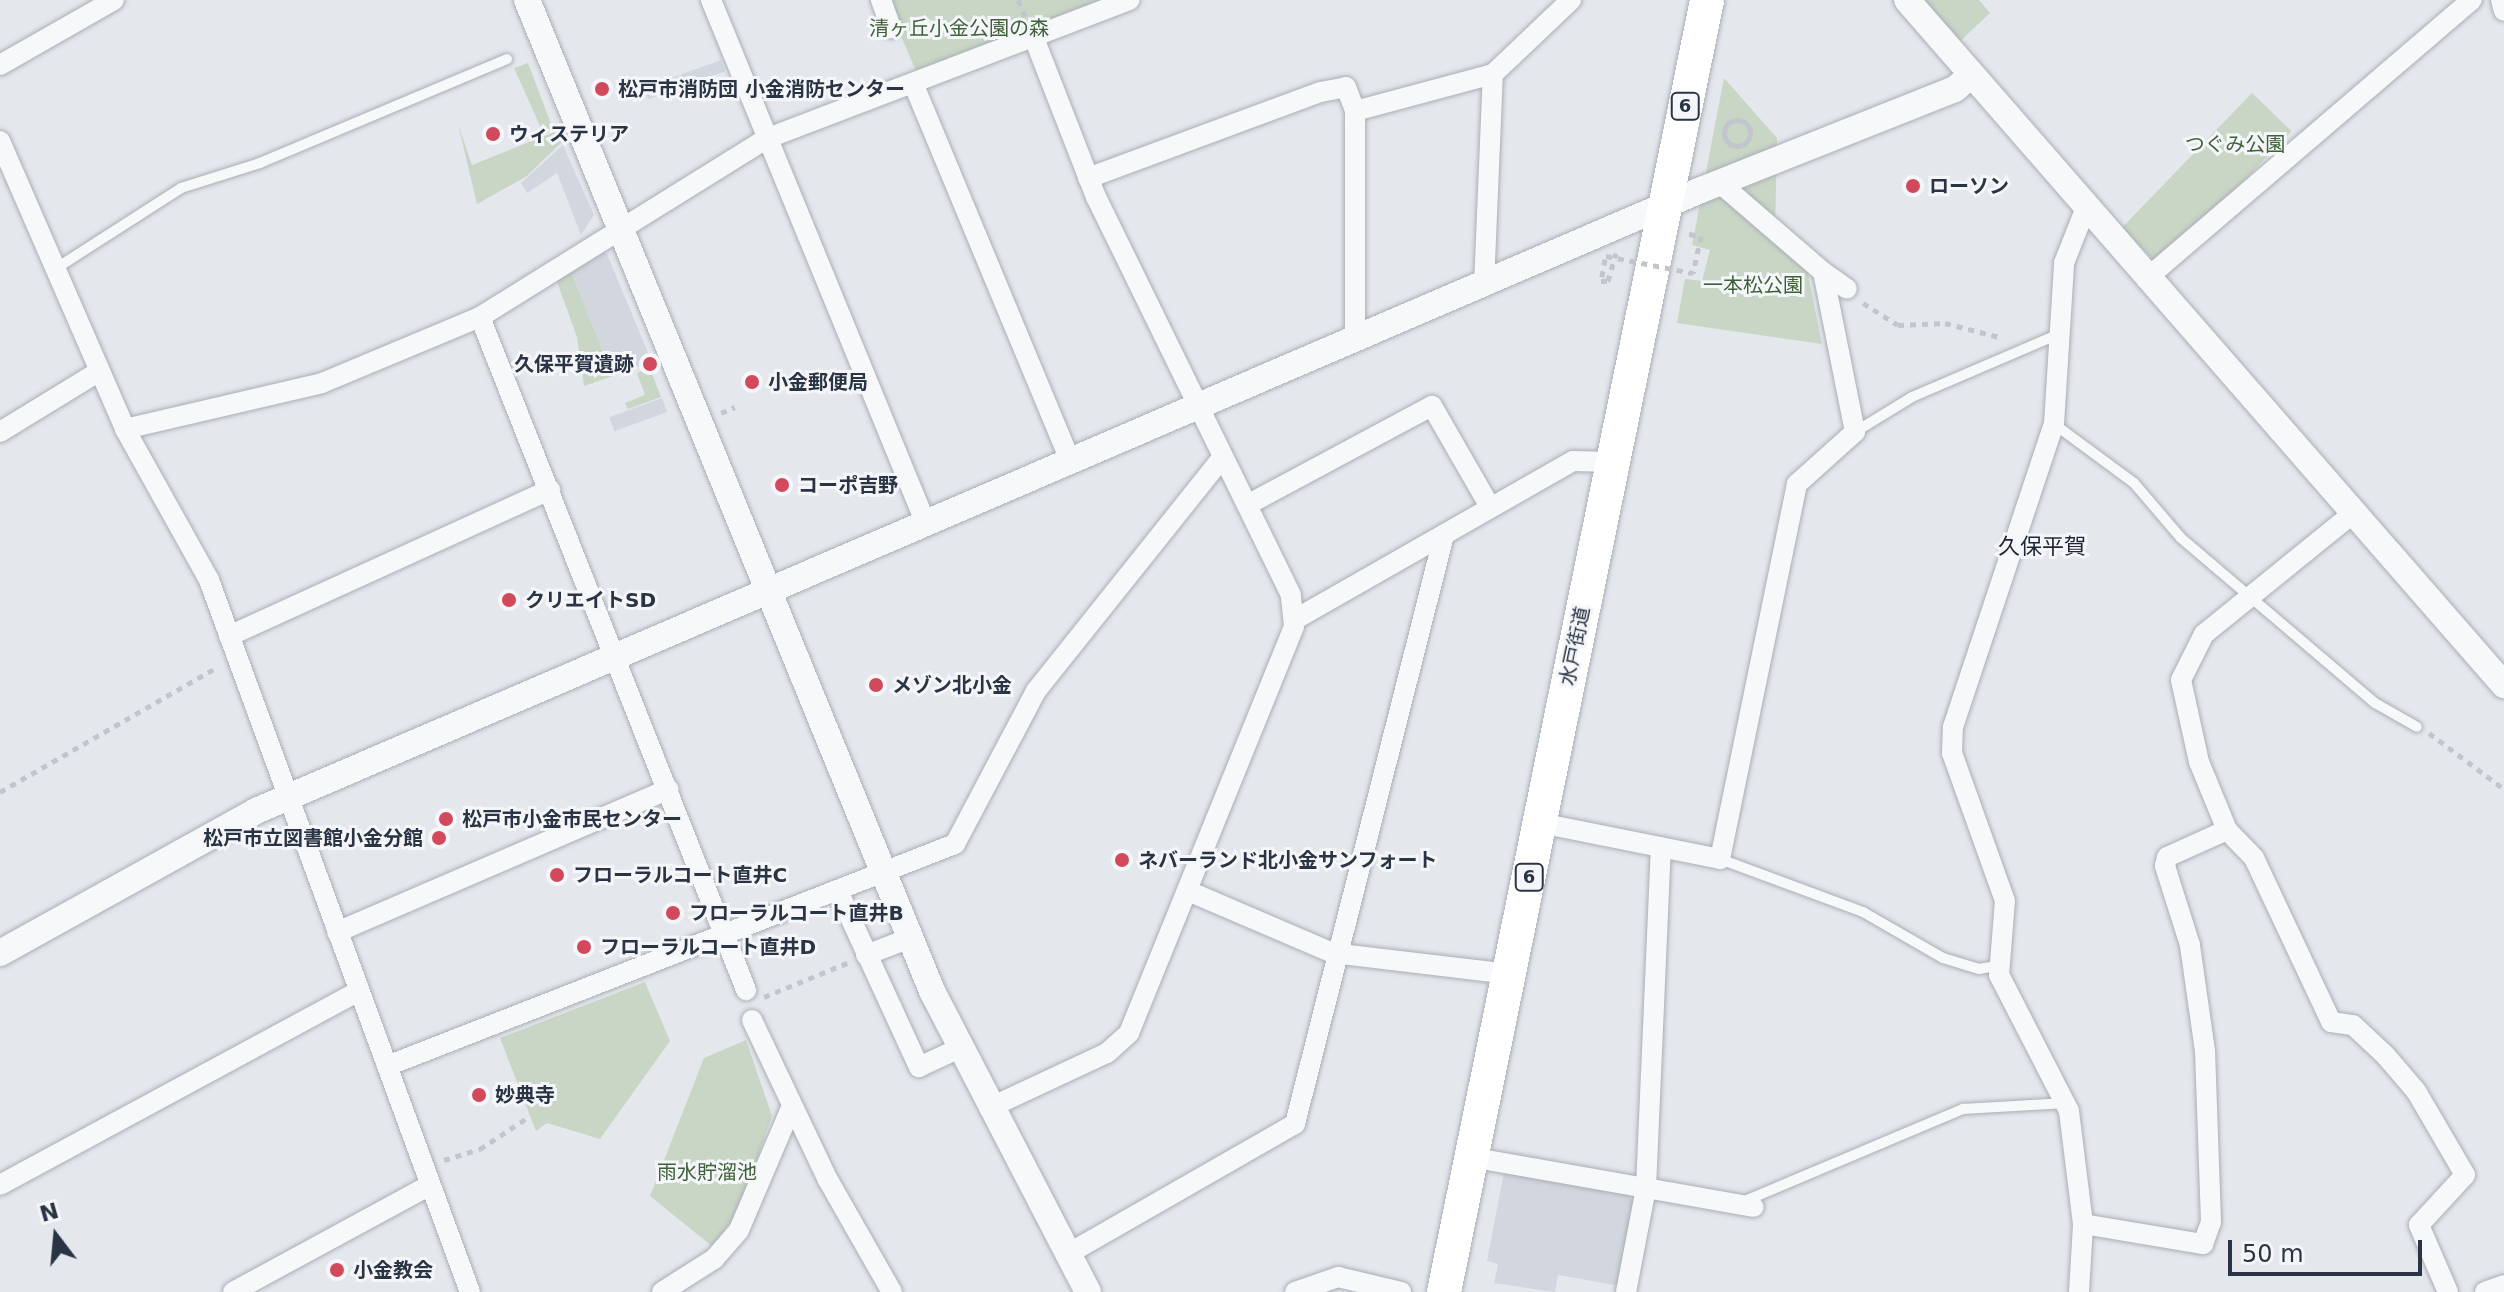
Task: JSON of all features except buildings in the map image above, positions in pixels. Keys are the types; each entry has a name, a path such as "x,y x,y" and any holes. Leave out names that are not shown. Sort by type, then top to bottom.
{"highway":[{"name":"水戸街道","path":"1444,1292 1707,0"}],"street":[{"path":"0,65 114,0"},
{"path":"527,0 910,938 989,1108 1088,1292"},
{"path":"711,0 926,524"},
{"path":"881,0 891,28"},
{"path":"125,429 322,383 480,317 620,226 768,138 1130,0"},
{"path":"1355,111 1493,74 1571,0"},
{"path":"1907,0 2085,210 2504,685"},
{"path":"2146,279 2472,0"},
{"path":"2501,0 2504,11"},
{"path":"989,1108 1107,1053 1129,1033 1294,620 1291,595 1221,459 1203,407 1088,178 1034,38"},
{"path":"1484,286 1493,74"},
{"path":"0,953 158,860 287,798 1720,183 1955,89 1971,75"},
{"path":"913,83 1071,463"},
{"path":"1088,178 1321,92 1346,87 1355,111 1355,340"},
{"path":"0,141 52,271 125,429 209,580 470,1292"},
{"path":"1720,183 1847,289"},
{"path":"2079,1292 2083,1224 2066,1103 2008,1000 2001,965 2005,901 1954,768 1953,727 2054,424 2057,335 2064,263 2085,210"},
{"path":"1540,823 1720,859 1797,484 1855,432 1823,272"},
{"path":"480,317 729,932 749,1005 792,1106 892,1292"},
{"path":"0,432 98,372"},
{"path":"1247,505 1432,406 1490,507"},
{"path":"387,1066 955,844 1036,691 1221,459"},
{"path":"1294,620 1573,461 1613,462"},
{"path":"229,636 550,490"},
{"path":"2351,515 2197,642 2181,680 2199,762 2227,830 2254,858 2331,1022 2353,1025 2396,1068 2465,1175 2419,1225 2448,1292"},
{"path":"1066,1255 1290,1132 1333,953 1444,535"},
{"path":"337,932 669,789"},
{"path":"2083,1224 2203,1244 2211,1222 2205,1051 2190,945 2165,866 2167,857 2227,830"},
{"path":"1626,1292 1646,1188 1661,847"},
{"path":"838,891 919,1067 960,1048"},
{"path":"1188,891 1333,953 1508,974"},
{"path":"866,955 910,938"},
{"path":"0,1185 359,991"},
{"path":"662,1292 714,1259 739,1230 792,1106"},
{"path":"1470,1157 1747,1205"},
{"path":"233,1292 427,1176"},
{"path":"1295,1292 1338,1277 1401,1292"},
{"path":"2485,1292 2504,1285"}],"lane":[{"path":"52,271 181,188 260,163 507,59"},
{"path":"1855,432 1912,397 2008,361 2025,344 2057,335"},
{"path":"2054,424 2134,483 2181,538 2398,722 2417,727"},
{"path":"1720,859 1863,912 1943,958 1979,969 2001,965"},
{"path":"1747,1205 1963,1109 2066,1103"}],"path":[{"path":"1731,121 1749,127 1742,145 1726,141 1731,121"},
{"path":"1614,261 1608,281 1601,281 1606,256 1693,273 1701,236 1689,234"},
{"path":"1847,289 1898,325 1945,323 2025,344"},
{"path":"0,792 236,656"},
{"path":"2417,727 2504,789"},
{"path":"749,1005 866,955"},
{"path":"427,1176 480,1149 530,1116"}],"shaded area":[{"path":"721,60 725,71 648,99 644,88"},
{"path":"563,145 594,215 581,235 557,173 527,193 521,183"},
{"path":"597,249 607,254 652,362 613,376 570,269"},
{"path":"662,398 667,412 615,431 609,417"},
{"path":"1504,1172 1626,1194 1637,1205 1620,1286 1558,1275 1555,1292 1494,1283 1498,1264 1487,1261"}],"green space":[{"name":"清ヶ丘小金公園の森","path":"885,0 1104,0 917,73"},
{"path":"1923,0 1979,0 1990,13 1959,42"},
{"path":"528,63 553,129 544,135 514,68"},
{"name":"一本松公園","path":"1724,78 1777,138 1775,235 1807,269 1822,344 1677,323 1685,279 1702,281 1710,250 1692,245"},
{"name":"つぐみ公園","path":"2252,93 2292,131 2161,266 2121,228"},
{"path":"458,124 472,165 557,131 562,142 527,176 477,204"},
{"path":"570,269 613,376 584,386 577,337 556,279"},
{"path":"650,368 661,397 628,409 625,403 645,395 637,373"},
{"path":"645,982 670,1041 600,1139 547,1123 536,1131 500,1038"},
{"name":"雨水貯溜池","path":"746,1040 772,1116 741,1206 713,1247 650,1196 704,1058"}],"place":[{"name":"松戸市消防団 小金消防センター","path":"602,89"},
{"name":"ウィステリア","path":"493,134"},
{"name":"ローソン","path":"1913,186"},
{"name":"久保平賀遺跡","path":"650,364"},
{"name":"小金郵便局","path":"752,382"},
{"name":"コーポ吉野","path":"782,485"},
{"name":"クリエイトSD","path":"509,600"},
{"name":"メゾン北小金","path":"876,685"},
{"name":"松戸市小金市民センター","path":"446,819"},
{"name":"松戸市立図書館小金分館","path":"439,838"},
{"name":"ネバーランド北小金サンフォート","path":"1122,860"},
{"name":"フローラルコート直井C","path":"557,875"},
{"name":"フローラルコート直井B","path":"673,913"},
{"name":"フローラルコート直井D","path":"584,947"},
{"name":"妙典寺","path":"479,1095"},
{"name":"小金教会","path":"337,1270"}],"district":[{"name":"久保平賀","path":"2042,547"}]}
